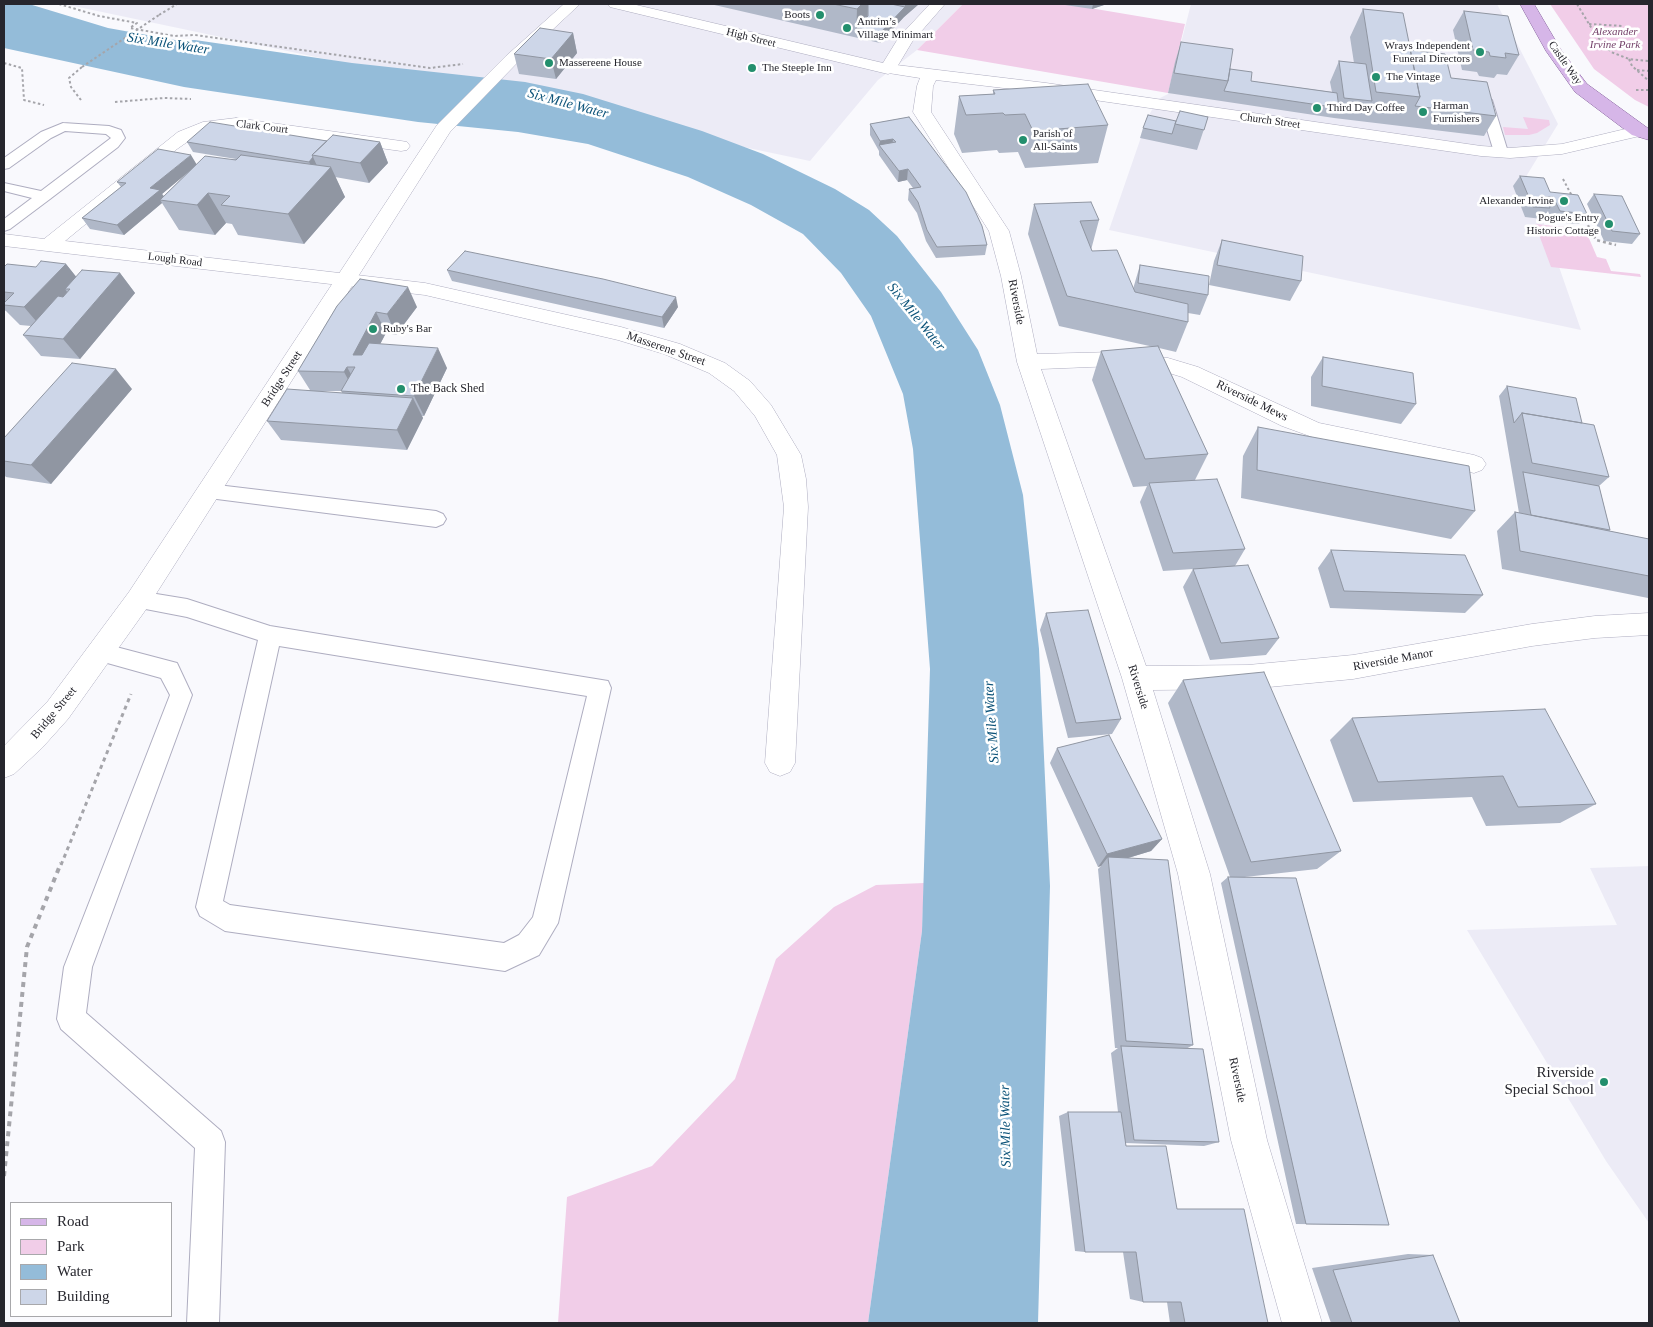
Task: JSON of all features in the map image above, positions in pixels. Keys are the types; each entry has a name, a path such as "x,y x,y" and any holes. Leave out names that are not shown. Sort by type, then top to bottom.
{"main road":[{"name":"Castle Way","path":"1527,4 1574,80 1644,133"}],"street":[{"name":"Bridge Street","path":"4,765 32,740 58,710 138,600 443,129 512,59 573,4"},
{"name":"High Street","path":"615,4 642,7 827,56 888,69"},
{"path":"888,69 905,40 938,4"},
{"name":"Church Street","path":"888,69 929,76 1046,88 1453,149 1501,152 1562,149 1644,133"},
{"name":"Riverside","path":"929,76 925,86 922,112 974,190 998,232 1011,276 1028,362 1136,678 1194,874 1249,1140 1302,1323"},
{"name":"Clark Court","path":"48,245 171,145 184,136 208,126 236,123 370,136 401,146"},
{"name":"Lough Road","path":"4,240 346,281"},
{"name":"Masserene Street","path":"346,281 425,289 621,334 672,349 702,361 717,368 742,386 777,433 789,455 794,479 796,507 780,763"},
{"name":"Riverside Mews","path":"1028,362 1122,359 1168,365 1190,372 1315,430 1474,464"},
{"name":"Riverside Manor","path":"1136,678 1248,676 1353,667 1532,635 1595,627 1649,624"}],"lane":[{"path":"1485,100 1501,152"},
{"path":"4,165 46,134 72,126 110,130 116,133 118,138 113,144 4,226"},
{"path":"4,187 44,196"},
{"path":"208,491 436,518"},
{"path":"138,600 187,608 270,635 600,688 545,923 529,945 505,958 225,918 210,908 270,635"},
{"path":"101,652 169,670 180,694 78,966 71,1019 210,1142 203,1323"}],"path":[{"path":"59,4 99,16 137,23 130,28 174,36 195,35 430,68 463,64"},
{"path":"72,126 80,117 82,104 70,87 69,78 82,67 177,4"},
{"path":"1577,4 1588,24 1611,52 1629,59 1649,60"},
{"path":"1588,24 1624,26"},
{"path":"1629,59 1636,70 1649,81"},
{"path":"4,63 22,68 24,100 53,106 82,104"},
{"path":"1636,70 1649,71"},
{"path":"1546,150 1577,206"},
{"path":"1581,214 1596,240 1616,245"},
{"path":"4,1176 27,947 144,663"}],"shaded area":[{"path":"64,4 963,4 917,50 878,80 810,161"},
{"path":"1191,4 1497,4 1558,124 1527,175 1581,330 1109,230 1148,117 1158,99 1168,94"},
{"name":"Riverside Special School","path":"1649,866 1649,1223 1606,1161 1467,930 1617,925 1590,868"}],"green space":[{"path":"963,4 1066,4 1185,24 1168,93 917,50"},
{"name":"Alexander Irvine Park","path":"1550,4 1649,4 1649,107 1635,100 1594,69"},
{"path":"1523,117 1549,120 1550,125 1537,133 1529,135 1505,135 1503,127 1528,129"},
{"path":"1535,224 1585,229 1597,257 1606,259 1611,271 1640,274 1641,277 1551,267"},
{"path":"924,883 922,931 868,1323 558,1323 567,1197 652,1166 735,1079 776,959 834,907 876,885"}],"water":[{"name":"Six Mile Water","path":"4,4 29,4 108,28 175,40 195,40 352,63 525,82 583,94 702,131 763,154 835,189 869,210 897,236 941,292 978,350 1000,405 1023,495 1039,649 1050,886 1038,1323 868,1323 922,931 930,669 913,449 903,394 871,316 841,273 803,234 751,205 688,177 588,144 518,132 418,122 184,87 4,48"}],"building":[{"path":"833,4 862,4 857,9"},
{"path":"868,4 891,4 905,7 880,33 856,28 868,16"},
{"path":"1363,9 1403,13 1420,97 1376,92"},
{"path":"1464,11 1508,16 1519,55 1505,53 1506,58 1490,56 1489,52 1473,50"},
{"path":"540,28 573,33 551,59 514,54"},
{"path":"1181,42 1233,49 1228,81 1174,73"},
{"path":"1410,50 1445,54 1451,78 1487,82 1496,116 1415,106 1420,97"},
{"path":"1339,61 1366,64 1372,101 1344,98"},
{"path":"1230,69 1252,72 1251,81 1337,93 1339,108 1224,91"},
{"path":"1088,84 1108,125 1033,131 1025,114 966,115 959,96 995,94 993,90"},
{"path":"1180,111 1208,117 1204,130 1175,124"},
{"path":"1148,115 1176,121 1172,134 1143,128"},
{"path":"909,117 966,192 982,226 987,245 937,247 927,230 918,202 909,189 921,187 908,169 899,171 879,145 896,142 893,139 880,141 870,124"},
{"path":"210,122 327,141 312,155 313,157 309,162 187,142"},
{"path":"333,135 380,142 360,163 312,155"},
{"path":"158,149 191,155 150,188 160,190 117,225 82,218 126,183 117,182"},
{"path":"241,155 331,167 288,214 221,205 230,196 208,193 197,205 160,200 205,156 236,160"},
{"path":"1520,176 1544,178 1550,192 1578,195 1587,214 1560,211 1553,197 1545,197 1550,208 1533,207"},
{"path":"1594,194 1622,196 1640,234 1612,231"},
{"path":"1091,202 1099,220 1080,221 1092,251 1117,250 1135,292 1188,304 1188,322 1067,296 1034,204"},
{"path":"1222,240 1303,256 1301,281 1217,265"},
{"path":"465,251 603,279 676,297 662,317 447,270"},
{"path":"41,261 66,264 24,307 4,305 14,293 4,292 4,267 7,264 36,267"},
{"path":"1140,265 1209,276 1208,295 1138,283"},
{"path":"82,270 120,273 63,339 23,335 58,296 63,297 70,289 65,289"},
{"path":"360,279 408,287 387,314 376,312 353,355 362,355 369,343 438,348 414,396 341,391 355,367 347,367 344,372 298,371 337,306"},
{"path":"1158,346 1208,454 1145,459 1101,351"},
{"path":"1323,357 1413,373 1416,404 1322,386"},
{"path":"72,363 116,369 31,465 4,461 4,438"},
{"path":"1507,386 1576,398 1582,423 1522,413 1514,423"},
{"path":"287,389 413,398 397,430 267,421"},
{"path":"1522,413 1594,425 1609,477 1532,463"},
{"path":"1258,427 1469,466 1475,511 1257,470"},
{"path":"1523,472 1599,486 1610,530 1531,515"},
{"path":"1217,479 1245,549 1173,553 1149,483"},
{"path":"1515,512 1649,539 1649,576 1520,551"},
{"path":"1331,550 1465,555 1483,595 1344,591"},
{"path":"1248,565 1279,638 1221,643 1193,569"},
{"path":"1088,610 1121,719 1076,723 1046,613"},
{"path":"1264,672 1341,851 1251,862 1183,680"},
{"path":"1545,709 1596,804 1518,807 1503,776 1378,782 1352,718"},
{"path":"1109,735 1162,839 1107,854 1057,748"},
{"path":"1108,857 1168,860 1193,1045 1126,1041"},
{"path":"1228,877 1296,878 1389,1225 1306,1224"},
{"path":"1121,1046 1203,1049 1219,1142 1134,1140"},
{"path":"1068,1112 1121,1112 1126,1146 1166,1146 1177,1209 1244,1209 1268,1323 1185,1323 1181,1302 1143,1302 1136,1252 1085,1252"},
{"path":"1433,1255 1460,1323 1352,1323 1333,1270"}],"place":[{"name":"Boots","path":"820,15"},
{"name":"Antrim’s Village Minimart","path":"847,28"},
{"name":"Wrays Independent Funeral Directors","path":"1480,52"},
{"name":"Massereene House","path":"549,63"},
{"name":"The Steeple Inn","path":"752,68"},
{"name":"The Vintage","path":"1376,77"},
{"name":"Third Day Coffee","path":"1317,108"},
{"name":"Harman Furnishers","path":"1423,112"},
{"name":"Parish of All-Saints","path":"1023,140"},
{"name":"Alexander Irvine","path":"1564,201"},
{"name":"Pogue's Entry Historic Cottage","path":"1609,224"},
{"name":"Ruby's Bar","path":"373,329"},
{"name":"The Back Shed","path":"401,389"},
{"name":"Riverside Special School","path":"1604,1082"}]}
